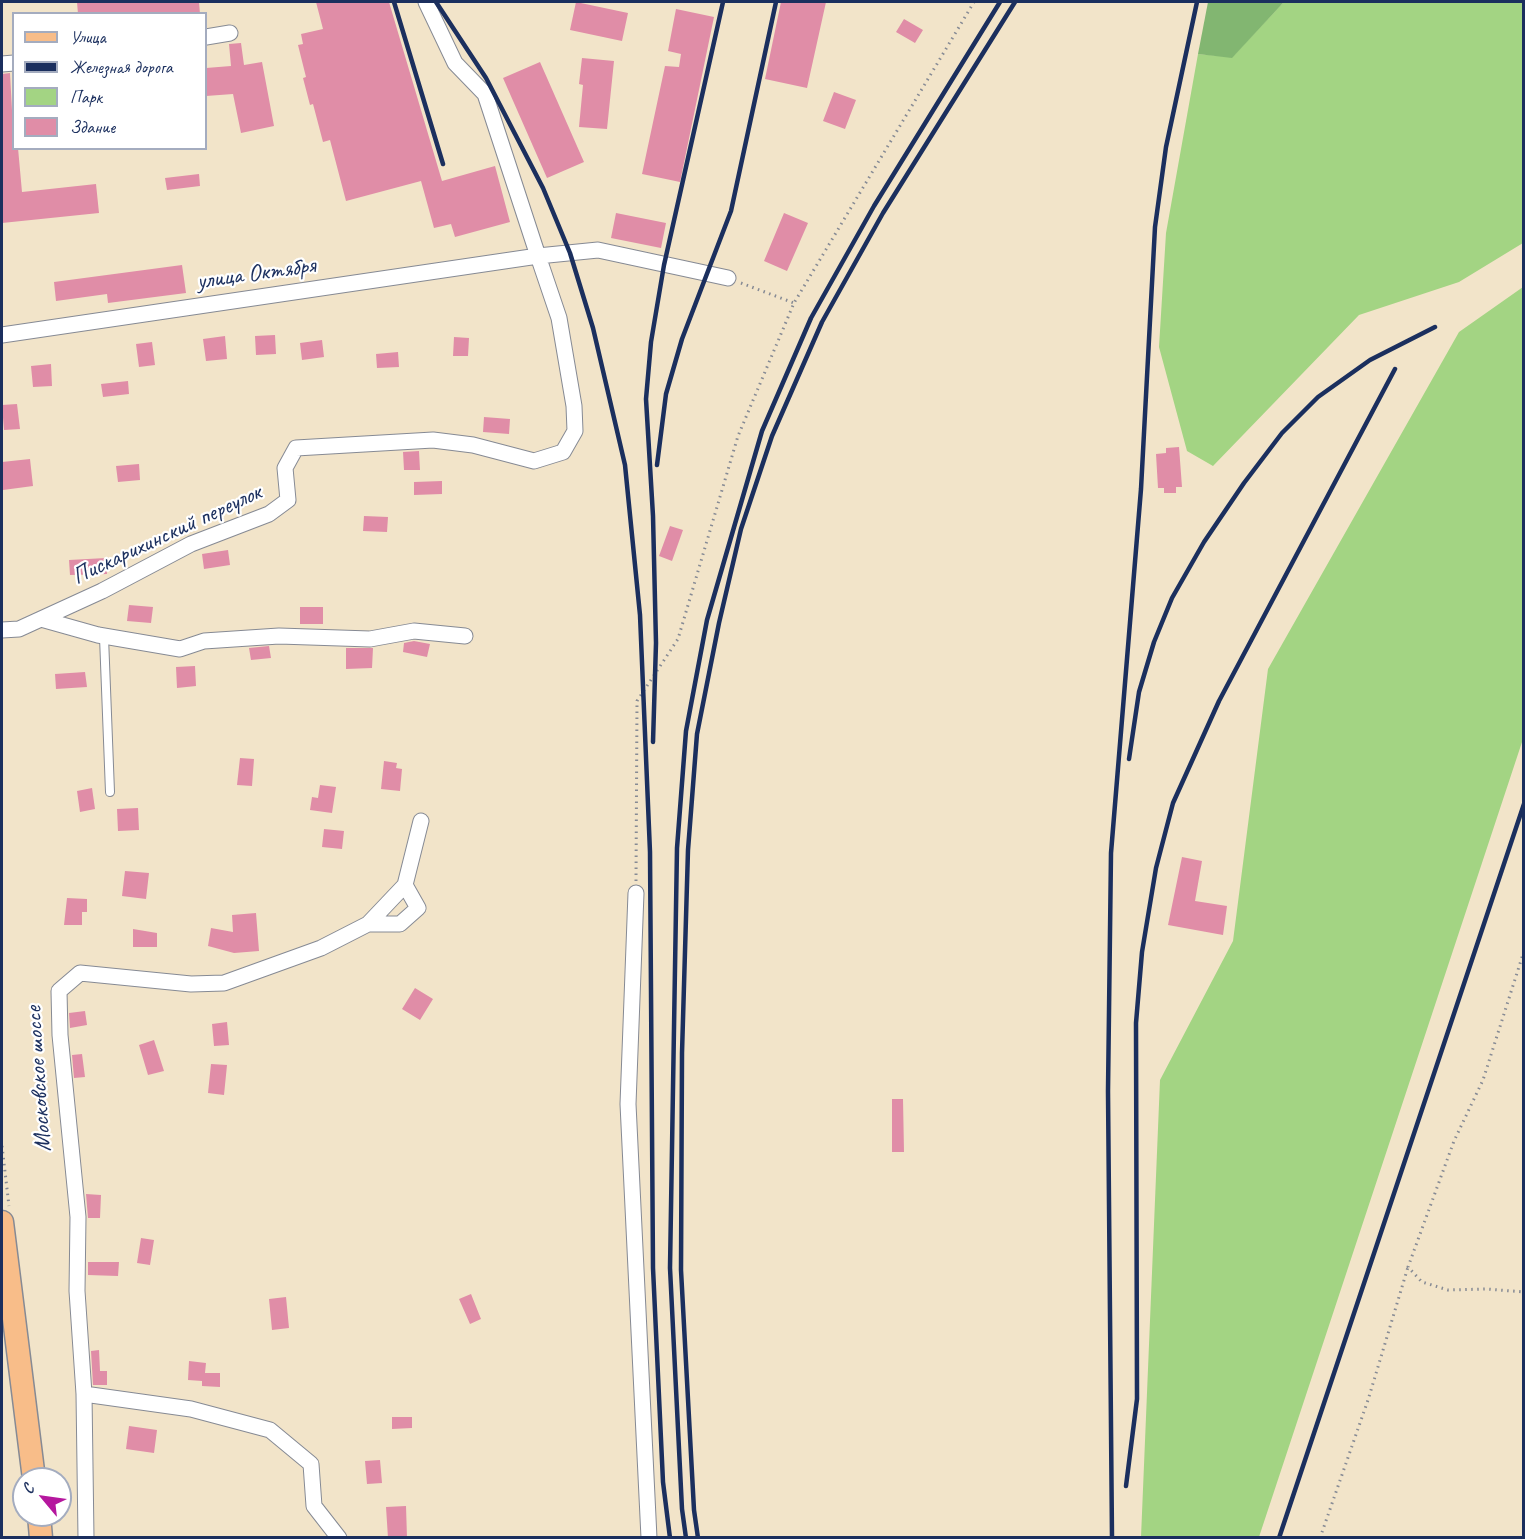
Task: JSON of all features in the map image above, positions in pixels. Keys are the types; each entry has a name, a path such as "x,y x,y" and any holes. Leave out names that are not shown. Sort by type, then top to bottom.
{"main road":[{"path":"2,1222 33,1467"}],"street":[{"path":"426,2 455,63 485,94 538,256"},
{"path":"207,37 230,33"},
{"name":"улица Октября","path":"2,335 518,258 598,250 728,278"},
{"name":"Пискарихинский переулок","path":"2,630 19,628 40,619 102,591 191,544 269,514 288,500 285,468 296,448 433,440 473,445 534,461 563,452 575,431 574,406 559,318 538,256"},
{"path":"40,619 104,636 180,649 204,641 279,636 370,639 414,631 465,636"},
{"name":"Московское шоссе","path":"86,1538 84,1394 77,1291 78,1217 60,1035 59,991 80,973 191,984 224,983 321,948 368,924 405,885 421,821"},
{"path":"368,924 400,924 418,908 405,885"},
{"path":"636,893 628,1104 649,1538"},
{"path":"84,1394 191,1409 270,1431 311,1464 314,1506 339,1538"}],"lane":[{"path":"104,636 110,792"}],"path":[{"path":"636,893 637,701 678,639 738,436 794,303 974,2"},
{"path":"728,278 794,303"},
{"path":"1320,1538 1354,1443 1408,1267 1454,1140 1483,1080 1524,951"},
{"path":"1408,1267 1422,1282 1448,1290 1487,1288 1524,1292"}],"green space":[{"path":"1208,2 1284,2 1232,58 1198,54"},
{"path":"1284,2 1523,2 1523,243 1459,282 1359,315 1213,466 1187,451 1159,347 1166,233 1198,54 1232,57"},
{"path":"1523,287 1523,739 1259,1537 1141,1537 1160,1080 1233,941 1268,669 1459,332"}],"building":[{"path":"77,2 199,2 200,12 78,12"},
{"path":"316,2 389,2 442,181 495,166 510,222 455,237 451,224 434,228 421,181 346,201 330,140 323,142 313,104 310,105 298,45 303,44 301,34 323,29"},
{"path":"576,2 628,13 622,41 570,30"},
{"path":"781,2 826,2 807,88 765,79"},
{"path":"676,9 714,17 680,182 642,174 665,66 679,67 681,54 668,51"},
{"path":"904,19 923,30 915,43 896,32"},
{"path":"241,43 244,65 262,62 274,126 241,133 233,94 207,96 207,68 231,66 229,44"},
{"path":"582,58 614,61 607,129 579,127 583,85 579,84"},
{"path":"540,62 584,162 547,178 503,78"},
{"path":"10,73 12,150 18,150 22,192 96,184 99,213 2,223 2,74"},
{"path":"834,92 856,100 845,129 823,121"},
{"path":"199,174 200,186 167,190 165,178"},
{"path":"616,213 666,223 661,248 611,238"},
{"path":"784,213 808,223 787,271 764,261"},
{"path":"182,265 186,293 108,303 107,294 56,301 54,282"},
{"path":"275,335 276,354 256,355 255,336"},
{"path":"225,336 227,359 206,361 203,339"},
{"path":"454,337 469,338 468,356 453,356"},
{"path":"322,340 324,357 302,360 300,343"},
{"path":"152,342 155,365 139,367 136,344"},
{"path":"398,352 399,367 377,368 376,354"},
{"path":"51,364 52,386 33,387 31,366"},
{"path":"128,381 129,394 103,397 101,384"},
{"path":"17,404 20,429 4,430 2,405"},
{"path":"484,417 510,419 509,434 483,432"},
{"path":"1179,447 1182,487 1176,487 1176,493 1164,493 1164,488 1158,488 1156,454 1166,453 1166,448"},
{"path":"419,451 420,470 404,470 403,452"},
{"path":"30,459 33,486 3,490 2,462"},
{"path":"139,464 140,480 118,482 116,466"},
{"path":"442,481 442,494 414,495 414,482"},
{"path":"364,516 388,517 387,532 363,531"},
{"path":"670,526 683,530 672,561 659,556"},
{"path":"228,550 230,565 204,569 202,554"},
{"path":"106,558 107,574 70,575 69,560"},
{"path":"129,605 153,607 151,623 127,621"},
{"path":"300,607 323,607 323,624 300,624"},
{"path":"414,641 430,644 427,657 403,652 404,643"},
{"path":"269,646 271,658 251,660 249,648"},
{"path":"346,648 373,648 372,668 346,669"},
{"path":"195,666 196,686 177,688 176,667"},
{"path":"85,672 87,687 56,689 55,674"},
{"path":"240,758 254,759 252,786 237,785"},
{"path":"384,761 397,763 396,768 402,769 400,791 381,789"},
{"path":"320,785 336,787 332,813 310,810 312,797 318,798"},
{"path":"92,788 95,809 80,812 77,791"},
{"path":"138,808 139,830 118,831 117,809"},
{"path":"324,829 344,831 342,849 322,847"},
{"path":"1182,857 1202,861 1195,901 1227,906 1223,935 1168,925"},
{"path":"125,871 149,873 146,899 122,896"},
{"path":"67,898 87,899 87,912 82,912 82,925 64,925"},
{"path":"256,913 259,951 234,953 208,946 211,928 233,932 232,915"},
{"path":"133,929 157,933 157,947 133,947"},
{"path":"415,988 433,999 420,1020 402,1009"},
{"path":"85,1011 87,1025 70,1028 69,1013"},
{"path":"227,1022 229,1045 214,1046 212,1024"},
{"path":"154,1040 164,1071 148,1075 139,1045"},
{"path":"82,1054 85,1077 74,1078 72,1055"},
{"path":"211,1064 227,1065 224,1095 208,1093"},
{"path":"892,1099 903,1099 904,1152 892,1152"},
{"path":"86,1194 101,1195 100,1218 88,1218"},
{"path":"141,1238 154,1240 150,1265 137,1263"},
{"path":"88,1262 119,1262 118,1276 88,1275"},
{"path":"471,1294 481,1319 470,1324 459,1299"},
{"path":"286,1297 289,1328 272,1330 269,1299"},
{"path":"99,1350 100,1371 107,1371 107,1385 93,1385 91,1351"},
{"path":"189,1361 206,1363 205,1373 220,1373 220,1387 202,1386 202,1381 188,1380"},
{"path":"392,1417 412,1417 412,1428 392,1429"},
{"path":"129,1426 157,1430 154,1453 126,1449"},
{"path":"380,1460 382,1483 367,1484 365,1461"},
{"path":"406,1506 407,1538 388,1538 386,1507"}],"railway":[{"path":"394,2 443,164"},
{"path":"436,2 486,78 543,188 570,253 593,328 625,465 640,615 650,852 653,1268 663,1482 670,1538"},
{"path":"653,742 656,643 653,516 646,399 651,342 664,265 723,2"},
{"path":"657,465 666,394 682,339 731,211 776,2"},
{"path":"686,1538 682,1509 670,1268 677,848 686,731 707,620 762,431 811,318 874,206 1000,2"},
{"path":"698,1538 694,1510 681,1270 682,1053 688,850 697,734 719,623 741,529 772,436 822,322 883,213 1015,2"},
{"path":"1112,1538 1108,1091 1111,853 1141,489 1155,227 1166,147 1197,2"},
{"path":"1129,759 1139,692 1154,642 1172,598 1204,542 1244,483 1282,433 1318,397 1370,360 1435,327"},
{"path":"1126,1486 1137,1399 1136,1023 1142,952 1156,868 1173,803 1219,701 1395,369"},
{"path":"1279,1538 1524,804"}]}
